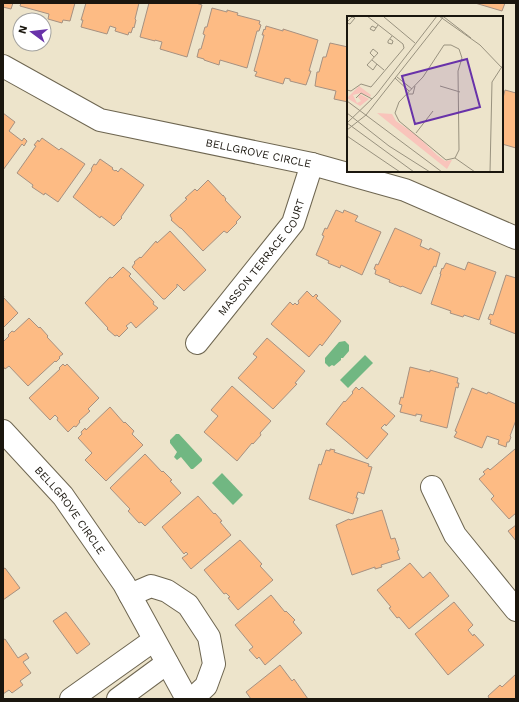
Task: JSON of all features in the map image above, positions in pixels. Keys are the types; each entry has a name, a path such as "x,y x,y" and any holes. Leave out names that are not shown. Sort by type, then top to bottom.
{"street":[{"name":"BELLGROVE CIRCLE","path":"3,66 100,120 312,164 404,190 516,238"},
{"name":"MASSON TERRACE COURT","path":"197,343 293,222 312,164"},
{"name":"BELLGROVE CIRCLE","path":"3,431 63,496 124,584 188,699"},
{"path":"432,487 454,535 516,610"},
{"path":"130,595 151,586 167,591 188,605 209,637 214,664 206,686 192,699"},
{"path":"71,699 154,640"},
{"path":"118,699 167,663"}],"shaded area":[{"path":"345,341 349,345 349,351 334,366 332,365 329,367 325,363 325,358 339,342"},
{"path":"365,355 373,363 348,388 340,380"},
{"path":"176,434 179,434 202,459 202,461 193,469 191,469 181,457 177,460 174,457 177,452 170,443 170,440"},
{"path":"222,473 243,495 233,505 212,483"}],"building":[{"path":"3,3 13,3 11,9 3,7"},
{"path":"21,3 75,3 70,21 63,20 62,23 52,20 52,12 42,12 20,6"},
{"path":"86,3 139,3 134,28 133,27 131,33 129,32 128,35 115,31 116,28 110,26 107,34 81,27 83,20 81,20"},
{"path":"149,3 196,3 202,5 187,57 160,49 162,42 140,37"},
{"path":"475,3 505,3 502,11"},
{"path":"212,8 227,12 227,10 238,13 237,15 260,21 259,24 261,25 259,31 257,31 247,68 220,60 219,65 197,57 199,49 201,49 205,35 203,34 205,27 207,27"},
{"path":"266,26 283,31 283,29 318,40 309,71 311,71 306,85 290,81 290,79 285,78 283,84 255,76 257,72 254,71 264,35 262,35"},
{"path":"330,43 347,47 347,102 334,99 336,91 315,86 317,72 319,72 323,57 326,57"},
{"path":"505,90 516,93 516,148 503,144 503,98"},
{"path":"3,113 15,122 9,131 22,141 24,138 27,141 24,146 22,144 3,170"},
{"path":"42,138 59,150 61,148 85,164 58,202 45,193 44,195 32,187 33,185 17,173 36,146 34,145"},
{"path":"100,159 115,171 116,170 118,172 121,168 144,185 121,217 122,218 114,226 101,216 100,218 73,197 92,170 91,169 94,164 96,165"},
{"path":"208,180 223,195 226,199 225,200 241,217 227,233 224,231 203,251 181,228 171,220 170,215 187,199 185,198 195,189 197,191"},
{"path":"336,210 343,213 344,210 358,216 355,221 381,232 362,275 341,265 340,268 328,263 329,261 316,255 324,236 322,235 325,228 327,229"},
{"path":"395,228 422,240 420,246 429,250 430,248 440,253 436,267 434,266 421,294 389,282 390,280 375,274 376,270 374,269 376,264 378,265"},
{"path":"170,231 206,270 184,291 177,284 177,287 165,299 163,299 132,267 135,263 134,262 140,257 141,258 156,241 157,243"},
{"path":"468,262 496,272 479,320 464,315 463,317 450,313 451,311 431,304 442,268 443,269 446,263 465,270"},
{"path":"123,267 131,274 129,276 158,308 136,328 131,322 126,326 128,328 119,337 117,335 115,336 107,329 108,328 85,303 110,277 112,278"},
{"path":"506,275 516,278 516,334 490,324 491,320 488,319 490,314 493,315"},
{"path":"307,291 313,297 316,294 318,296 316,298 341,321 322,346 320,344 309,357 271,324 290,302 293,305 295,303 297,305 299,303 298,301"},
{"path":"3,297 18,313 3,328"},
{"path":"29,318 39,328 40,327 63,354 28,386 9,366 5,369 3,366 3,342 12,331 14,332"},
{"path":"267,338 305,371 295,383 297,384 273,409 238,378 257,357 253,354"},
{"path":"63,364 65,366 67,364 99,398 88,409 90,411 79,421 80,422 76,427 74,426 68,432 57,420 58,418 55,415 50,420 29,398 60,369 59,368"},
{"path":"410,367 430,372 430,370 458,378 458,388 456,387 447,428 420,421 422,415 416,414 416,416 400,412 402,405 399,404 401,397 403,398"},
{"path":"232,386 271,421 260,433 261,435 237,461 204,432 218,416 211,410"},
{"path":"356,387 359,390 362,387 395,416 386,426 385,424 381,428 388,434 367,459 326,424 344,401 345,402 353,393 352,392"},
{"path":"472,388 487,394 488,392 516,404 516,420 510,436 511,437 509,442 507,442 506,447 498,444 499,440 487,436 482,448 454,437"},
{"path":"110,407 124,423 125,422 134,431 132,434 143,445 106,481 85,460 92,453 78,438 85,428 86,430"},
{"path":"330,449 335,450 334,452 369,464 368,466 372,467 364,494 358,492 356,498 358,498 353,514 309,499 319,464 321,465 326,450 330,451"},
{"path":"515,449 516,513 509,519 491,499 494,496 479,479 485,474 483,472 488,468 490,470"},
{"path":"145,454 172,480 170,481 181,493 145,526 141,522 139,523 128,511 130,509 110,488"},
{"path":"198,496 222,521 220,522 231,535 191,569 182,558 188,554 186,552 184,554 162,527"},
{"path":"382,510 391,539 395,538 400,559 381,565 382,567 375,569 375,567 352,575 336,525 349,519 350,520"},
{"path":"516,525 516,541 508,531"},
{"path":"240,540 262,564 260,566 273,580 238,610 228,598 230,597 226,593 224,594 204,570"},
{"path":"410,563 423,578 430,572 449,596 409,629 399,617 397,618 389,608 391,607 377,590"},
{"path":"5,568 20,588 3,600 3,569"},
{"path":"271,595 285,612 286,611 295,620 293,622 302,633 265,665 259,657 257,659 249,650 253,647 235,625"},
{"path":"454,602 473,625 468,630 484,645 448,675 415,634"},
{"path":"66,612 90,644 77,654 53,621"},
{"path":"5,639 18,658 26,653 29,658 23,662 31,673 20,681 23,685 12,693 9,690 3,694 3,640"},
{"path":"280,665 292,681 294,679 308,699 251,699 246,692"},
{"path":"516,674 516,699 487,699 489,698 488,696 500,685 502,687"}]}
